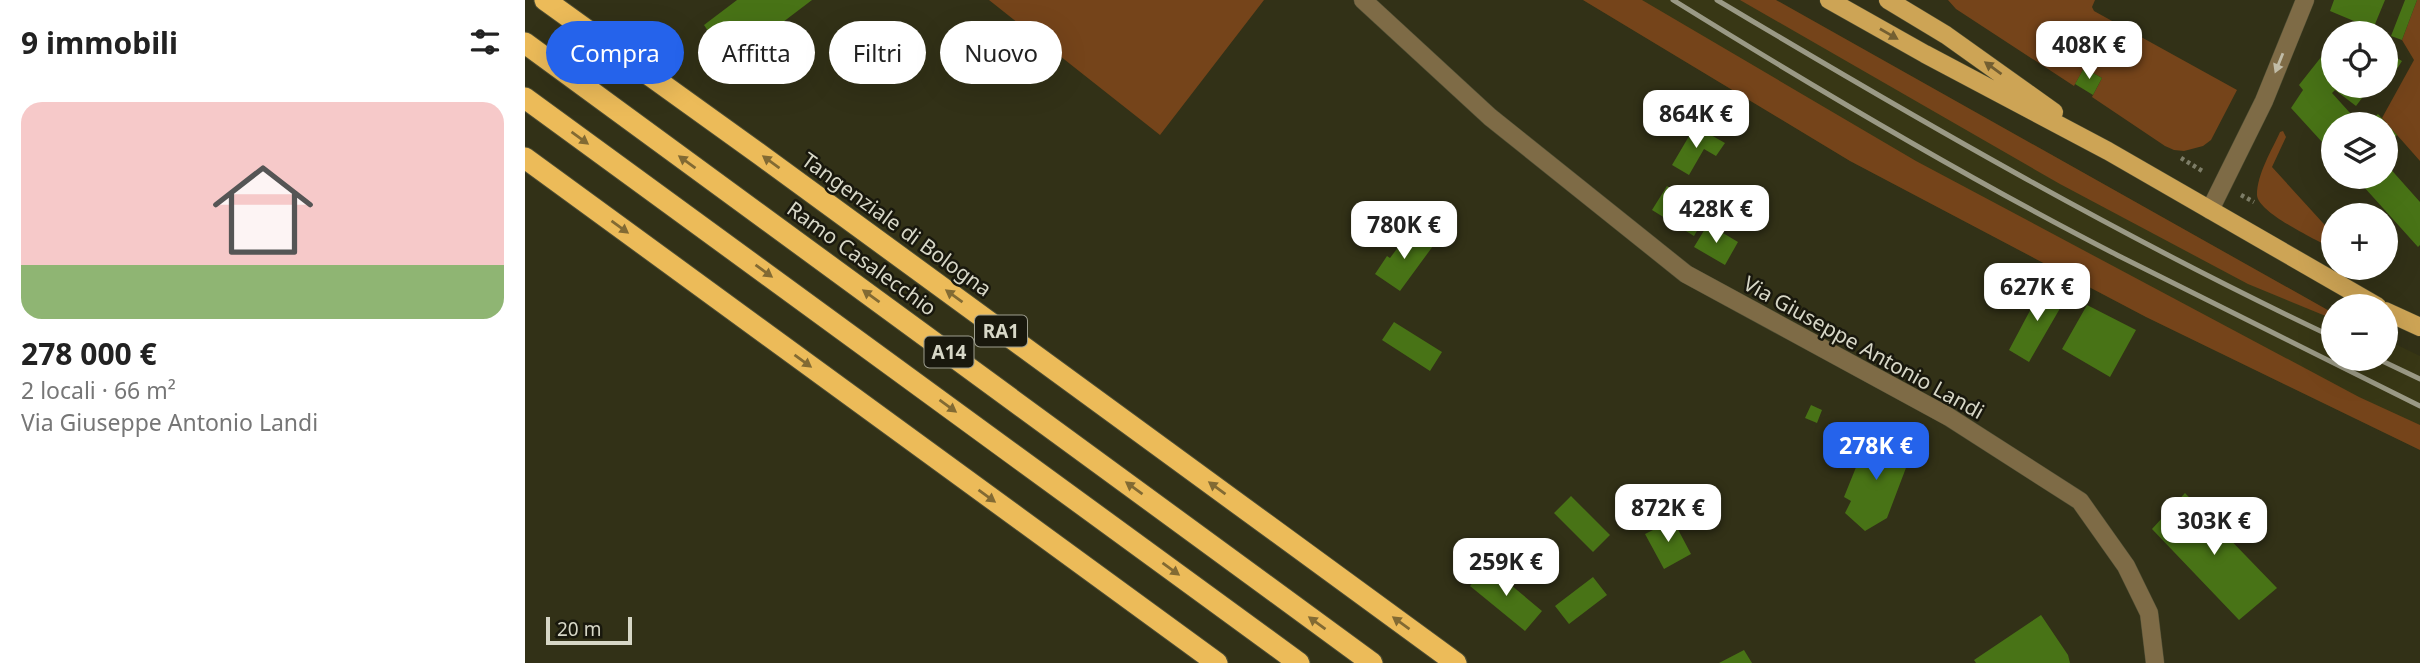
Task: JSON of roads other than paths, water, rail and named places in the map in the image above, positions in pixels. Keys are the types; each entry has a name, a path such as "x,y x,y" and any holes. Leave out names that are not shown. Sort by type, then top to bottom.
{"highway":[{"name":"Tangenziale di Bologna","path":"545,0 1456,663"},
{"name":"Ramo Casalecchio","path":"525,43 1372,663"},
{"name":"A14","path":"525,97 1299,663"},
{"path":"525,158 1217,663"}],"main road":[{"path":"1829,0 2108,151 2356,294"},
{"path":"1888,0 1985,62 2108,151"},
{"path":"2398,317 2420,327"}],"street":[{"name":"Via Giuseppe Antonio Landi","path":"1363,0 1490,117 1686,274 1949,417 2080,501 2126,566 2149,613 2155,663"},
{"path":"2210,210 2264,101 2305,0"}],"railway":[{"path":"1673,0 1837,100 2004,195 2117,255 2420,406"},
{"path":"1717,0 2021,176 2176,259 2321,331"},
{"path":"2398,369 2420,379"}]}
